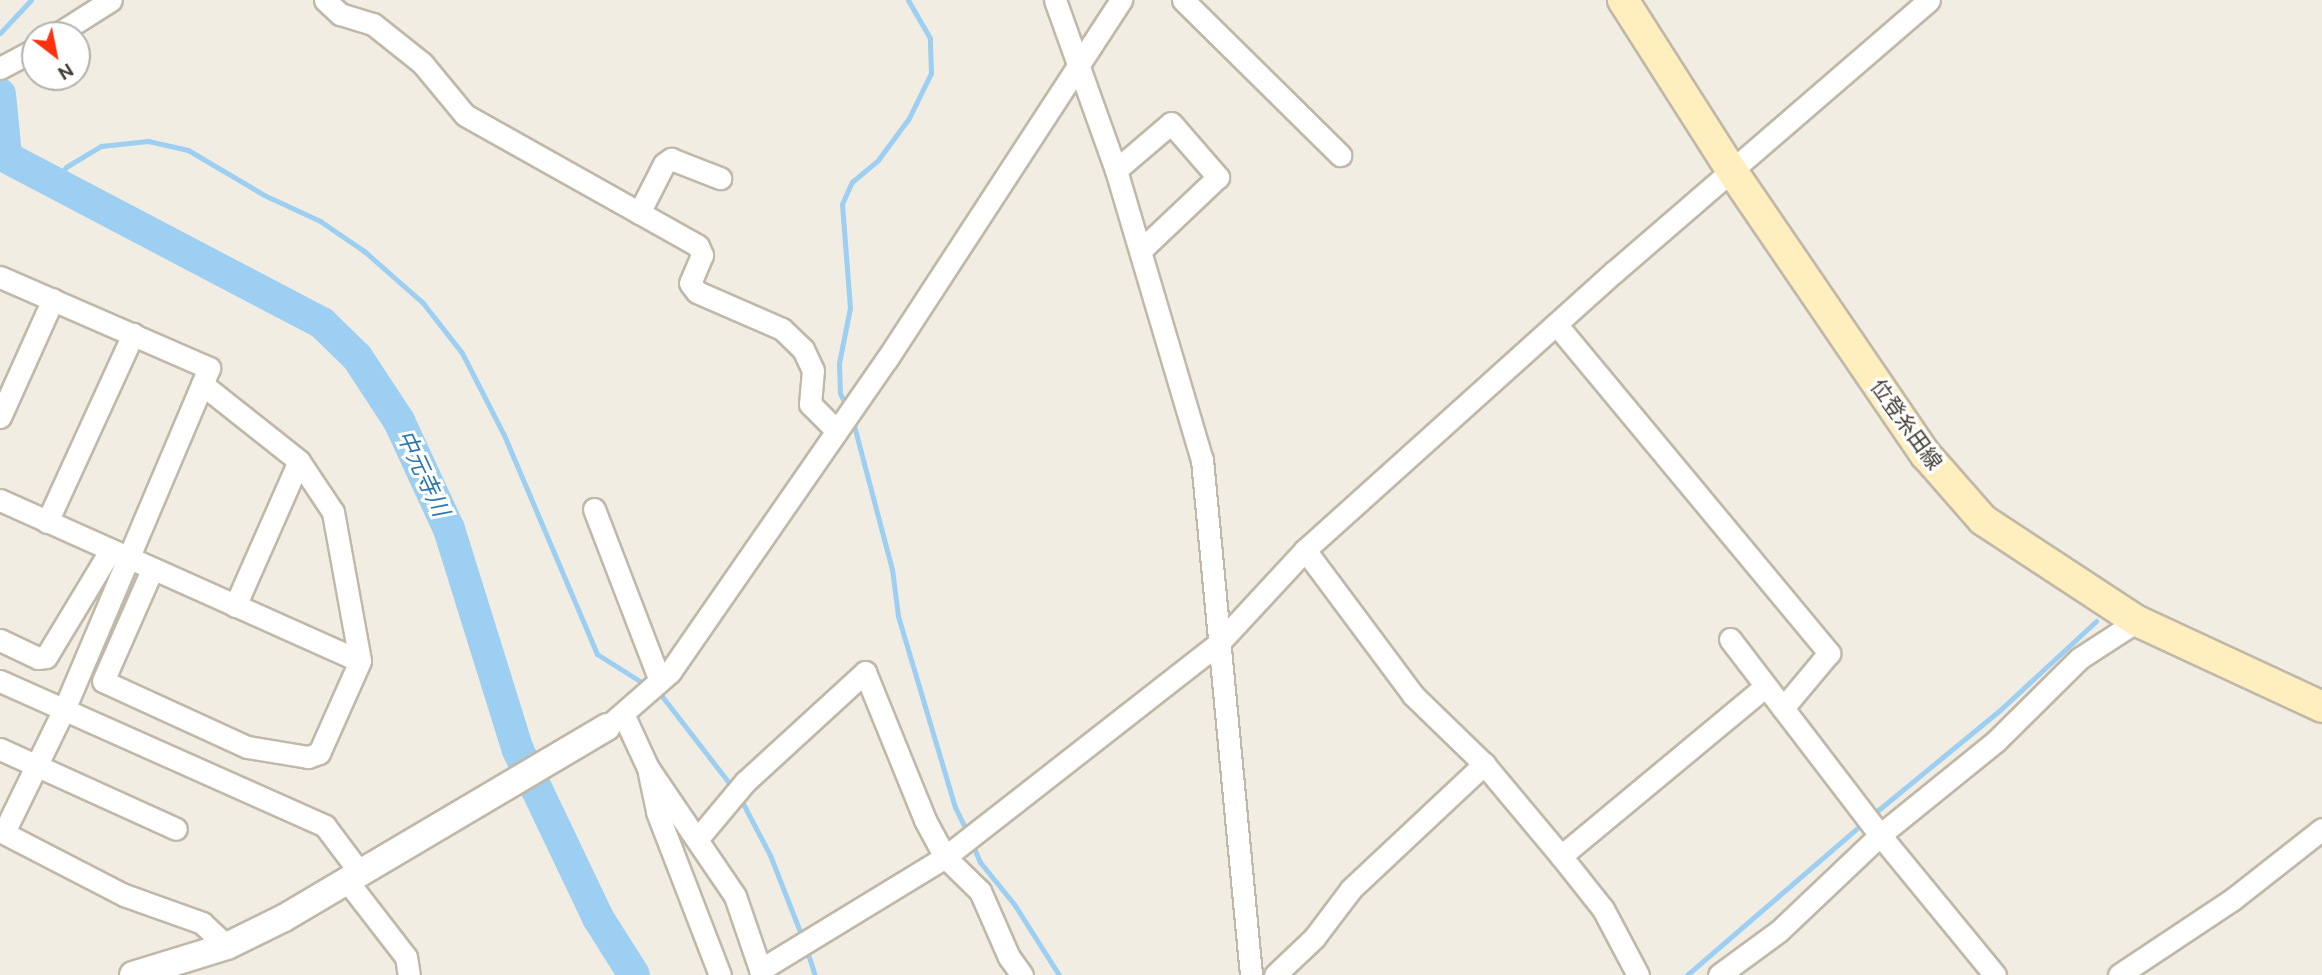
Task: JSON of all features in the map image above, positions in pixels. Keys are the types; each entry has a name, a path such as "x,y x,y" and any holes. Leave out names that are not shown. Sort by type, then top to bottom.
{"main road":[{"name":"位登糸田線","path":"1623,0 1732,172 1926,455 1983,520 2137,621 2322,707"}],"street":[{"path":"79,21 111,0"},
{"path":"325,0 340,13 373,24 422,63 465,115 698,246 702,255 690,282 697,292 782,329 803,349 813,370 810,404 837,432"},
{"path":"1055,0 1076,65 1116,170 1202,460 1218,645 1233,742 1247,973"},
{"path":"133,975 227,946 354,878 615,720 660,681 837,432 1121,0"},
{"path":"1183,0 1340,155"},
{"path":"615,720 699,837 735,896 761,973 945,856 1218,645 1304,550 1556,324 1929,0"},
{"path":"1116,170 1171,123 1218,177 1141,250"},
{"path":"639,213 664,164 671,159 720,178"},
{"path":"0,277 209,368 119,555 64,709 2,832 124,895 202,923 227,946"},
{"path":"0,417 53,299"},
{"path":"1556,324 1829,653 1783,708"},
{"path":"47,522 133,334"},
{"path":"152,570 103,681 247,747 308,757 319,753 360,661 333,512 299,461 202,384"},
{"path":"234,606 299,461"},
{"path":"0,500 360,661"},
{"path":"594,509 660,681"},
{"path":"1304,550 1413,695 1484,764 1561,856 1602,909 1638,975"},
{"path":"0,640 38,658 46,657 119,555"},
{"path":"1719,975 1779,931 1880,835 1996,741 2080,658 2137,621"},
{"path":"1730,639 1880,835 1995,975"},
{"path":"699,837 745,782 865,672 925,820 945,856 980,891 1009,957 1022,975"},
{"path":"0,681 325,826 354,878 406,957 409,975"},
{"path":"1561,856 1766,686"},
{"path":"0,749 176,829"},
{"path":"1275,975 1314,938 1351,889 1484,764"},
{"path":"648,768 657,812 720,975"},
{"path":"2119,975 2234,899 2322,829"}],"waterway":[{"path":"0,33 31,0"},
{"path":"846,406 840,393 839,363 850,308 842,204 852,182 878,160 909,118 931,73 930,38 908,0"},
{"path":"0,94 6,155"},
{"path":"53,185 66,167 101,146 148,141 188,150 264,195 320,221 364,251 423,303 462,353 504,435 597,654 646,685"},
{"name":"中元寺川","path":"0,154 322,323 357,357 399,421 449,529 518,750 598,918 634,975"},
{"path":"852,418 892,569 898,616 955,807 967,832"},
{"path":"1871,816 2000,710 2096,621"},
{"path":"658,691 733,788"},
{"path":"739,796 770,855 803,939"},
{"path":"1687,975 1864,822"},
{"path":"971,841 980,862 1014,904 1059,975"},
{"path":"806,948 815,975"}]}
